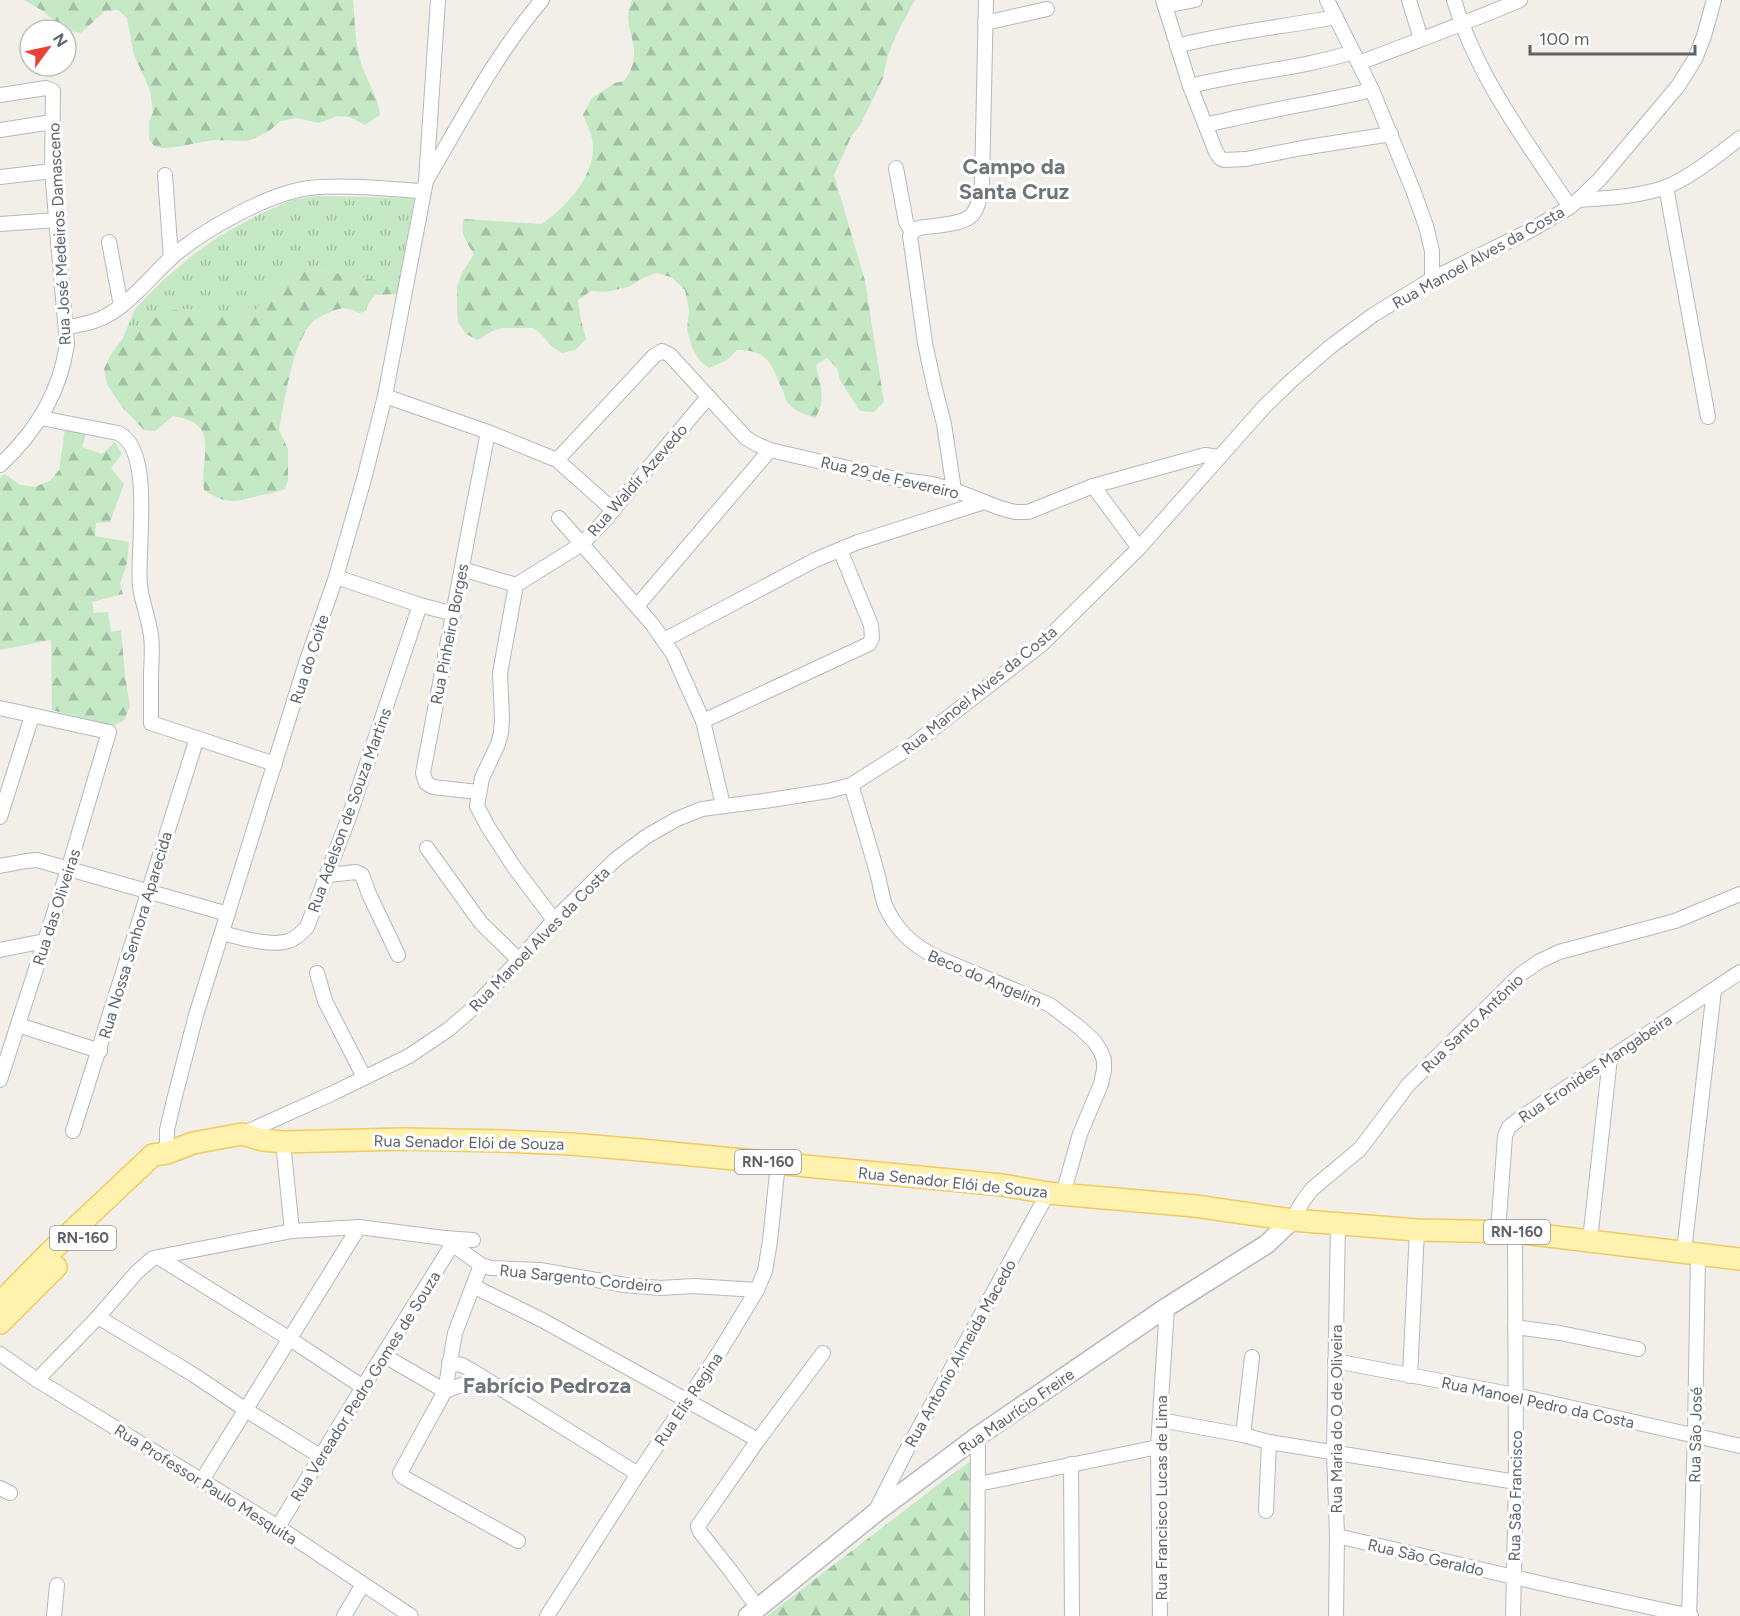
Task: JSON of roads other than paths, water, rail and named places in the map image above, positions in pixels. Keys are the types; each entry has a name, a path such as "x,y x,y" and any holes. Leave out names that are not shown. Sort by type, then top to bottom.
{"main road":[{"name":"Rua Senador Elói de Souza","path":"0,1303 54,1258 153,1155 167,1153 193,1143 242,1134 263,1140 283,1142 402,1139 552,1144 1002,1185 1055,1193 1195,1206 1292,1220 1417,1230 1506,1231 1740,1259"},
{"name":"Rua Senador Elói de Souza","path":"0,1323 54,1258"}],"street":[{"path":"425,186 438,0"},
{"path":"425,186 498,59 520,26 542,0"},
{"path":"954,490 946,433 925,343 910,236 912,232 924,226 936,226 965,219 977,210 982,183 986,0"},
{"path":"1195,0 1164,3 1190,86 1216,152 1223,160 1246,159 1390,134"},
{"path":"1327,0 1372,90 1426,226 1432,250 1432,279"},
{"path":"1410,0 1421,39"},
{"path":"1454,0 1461,25 1490,84 1527,143 1574,204 1666,187 1704,165 1740,138"},
{"path":"1190,86 1214,80 1356,58 1461,25 1520,0"},
{"name":"Rua Manoel Alves da Costa","path":"242,1134 409,1056 449,1029 471,1010 554,920 615,860 647,836 677,819 702,809 828,791 850,784 906,750 1041,645 1139,548 1264,407 1330,347 1374,315 1432,279 1531,230 1574,204 1607,171 1678,86 1695,59 1714,0"},
{"path":"985,23 1047,9"},
{"path":"1177,46 1225,35 1280,28 1336,17"},
{"name":"Rua José Medeiros Damasceno","path":"0,94 46,88 53,91 52,171 66,328 63,366 52,396 41,418 14,452 0,465"},
{"path":"1206,125 1372,90"},
{"path":"0,130 52,122"},
{"path":"896,168 906,222 912,232"},
{"path":"0,177 52,171"},
{"path":"165,176 171,258"},
{"path":"66,328 99,320 121,306 171,258 227,220 285,193 307,188 425,186"},
{"name":"Rua do Coite","path":"167,1153 168,1130 174,1100 196,1015 306,663 336,577 364,479 385,396 425,186"},
{"path":"1666,187 1708,417"},
{"path":"0,224 57,220"},
{"path":"109,242 121,306"},
{"name":"Rua 29 de Fevereiro","path":"557,460 654,356 662,351 670,355 746,438 756,444 770,450 896,479 932,484 1015,512 1028,512 1093,486 1205,455 1219,457"},
{"path":"385,396 488,432 557,460 613,510"},
{"name":"Rua Waldir Azevedo","path":"516,585 582,544 708,397"},
{"path":"41,418 118,433 126,437 133,448 141,483 140,587 152,638 151,723 274,764"},
{"name":"Rua Pinheiro Borges","path":"478,792 433,787 426,783 423,773 488,432"},
{"path":"637,606 770,450"},
{"path":"1093,486 1139,548"},
{"path":"664,640 815,560 858,542 984,502"},
{"path":"559,518 664,640 703,721 723,805"},
{"path":"703,721 871,643 873,633 868,613 840,550"},
{"path":"462,569 516,585 500,673 501,734 482,778 477,806 488,828 514,867 554,920"},
{"path":"336,577 454,614"},
{"name":"Rua Adelson de Souza Martins","path":"222,933 270,943 285,943 295,938 307,927 328,875 420,605"},
{"path":"0,708 32,716 5,783 0,817"},
{"name":"Rua das Oliveiras","path":"0,1080 110,732 32,716"},
{"name":"Rua Nossa Senhora Aparecida","path":"73,1131 197,738"},
{"name":"Beco do Angelim","path":"850,784 885,904 896,924 912,942 923,951 936,957 1050,1005 1080,1028 1100,1050 1104,1060 1101,1084 1055,1193"},
{"path":"427,848 481,923 519,960"},
{"path":"0,866 31,860 44,862 228,914"},
{"path":"328,875 356,872 362,875 398,955"},
{"name":"Rua Santo Antônio","path":"1292,1220 1312,1189 1360,1149 1408,1084 1460,1036 1521,974 1559,952 1675,921 1740,894"},
{"path":"0,950 45,941"},
{"name":"Rua Eronides Mangabeira","path":"1506,1231 1505,1136 1507,1130 1519,1119 1740,972"},
{"path":"317,973 326,1001 364,1077"},
{"name":"Rua São José","path":"1690,1616 1695,1436 1691,1252 1714,990"},
{"path":"0,1037 17,1029 99,1051"},
{"path":"1590,1240 1610,1058"},
{"path":"283,1142 292,1231"},
{"name":"Rua Elis Regina","path":"547,1616 726,1342 757,1290 765,1271 770,1241 778,1163"},
{"name":"Rua Antonio Almeida Macedo","path":"874,1514 904,1455 1055,1193"},
{"name":"Rua Maurício Freire","path":"753,1612 874,1514 978,1437 1167,1307 1267,1244 1292,1220"},
{"name":"Rua Maria do O de Oliveira","path":"1336,1616 1337,1536 1334,1452 1338,1222"},
{"path":"202,1480 359,1227"},
{"name":"Rua Sargento Cordeiro","path":"37,1380 98,1317 145,1263 158,1257 292,1231 359,1227 448,1241 481,1265 491,1268 540,1270 625,1285 660,1288 694,1286 757,1290"},
{"path":"1410,1376 1417,1230"},
{"name":"Rua São Francisco","path":"1506,1231 1515,1327 1516,1482 1513,1616"},
{"path":"448,1241 472,1240"},
{"name":"Rua Vereador Pedro Gomes de Souza","path":"278,1527 383,1355 448,1241"},
{"path":"158,1257 363,1387"},
{"path":"481,1265 455,1333 445,1391 400,1474 518,1541"},
{"path":"473,1286 618,1361 758,1440"},
{"name":"Rua Francisco Lucas de Lima","path":"1160,1616 1158,1447 1167,1307"},
{"path":"98,1317 320,1456"},
{"path":"1515,1327 1560,1333 1638,1349"},
{"path":"753,1612 730,1570 698,1526 823,1353"},
{"name":"Rua Professor Paulo Mesquita","path":"0,1354 37,1380 278,1527 411,1616"},
{"path":"383,1355 445,1391"},
{"path":"1243,1435 1252,1357"},
{"name":"Rua Manoel Pedro da Costa","path":"1335,1361 1515,1395 1740,1446"},
{"path":"449,1362 462,1365 638,1474"},
{"path":"445,1391 485,1380"},
{"path":"1160,1420 1269,1442 1516,1482"},
{"path":"977,1616 978,1437"},
{"path":"1266,1510 1269,1442"},
{"path":"978,1484 1158,1447"},
{"path":"1071,1464 1072,1616"},
{"name":"Rua São Geraldo","path":"1337,1536 1690,1616"},
{"path":"344,1616 363,1584"},
{"path":"54,1616 57,1585"}],"district":[{"name":"Campo da Santa Cruz","path":"1014,178"},
{"name":"Fabrício Pedroza","path":"547,1385"}]}
